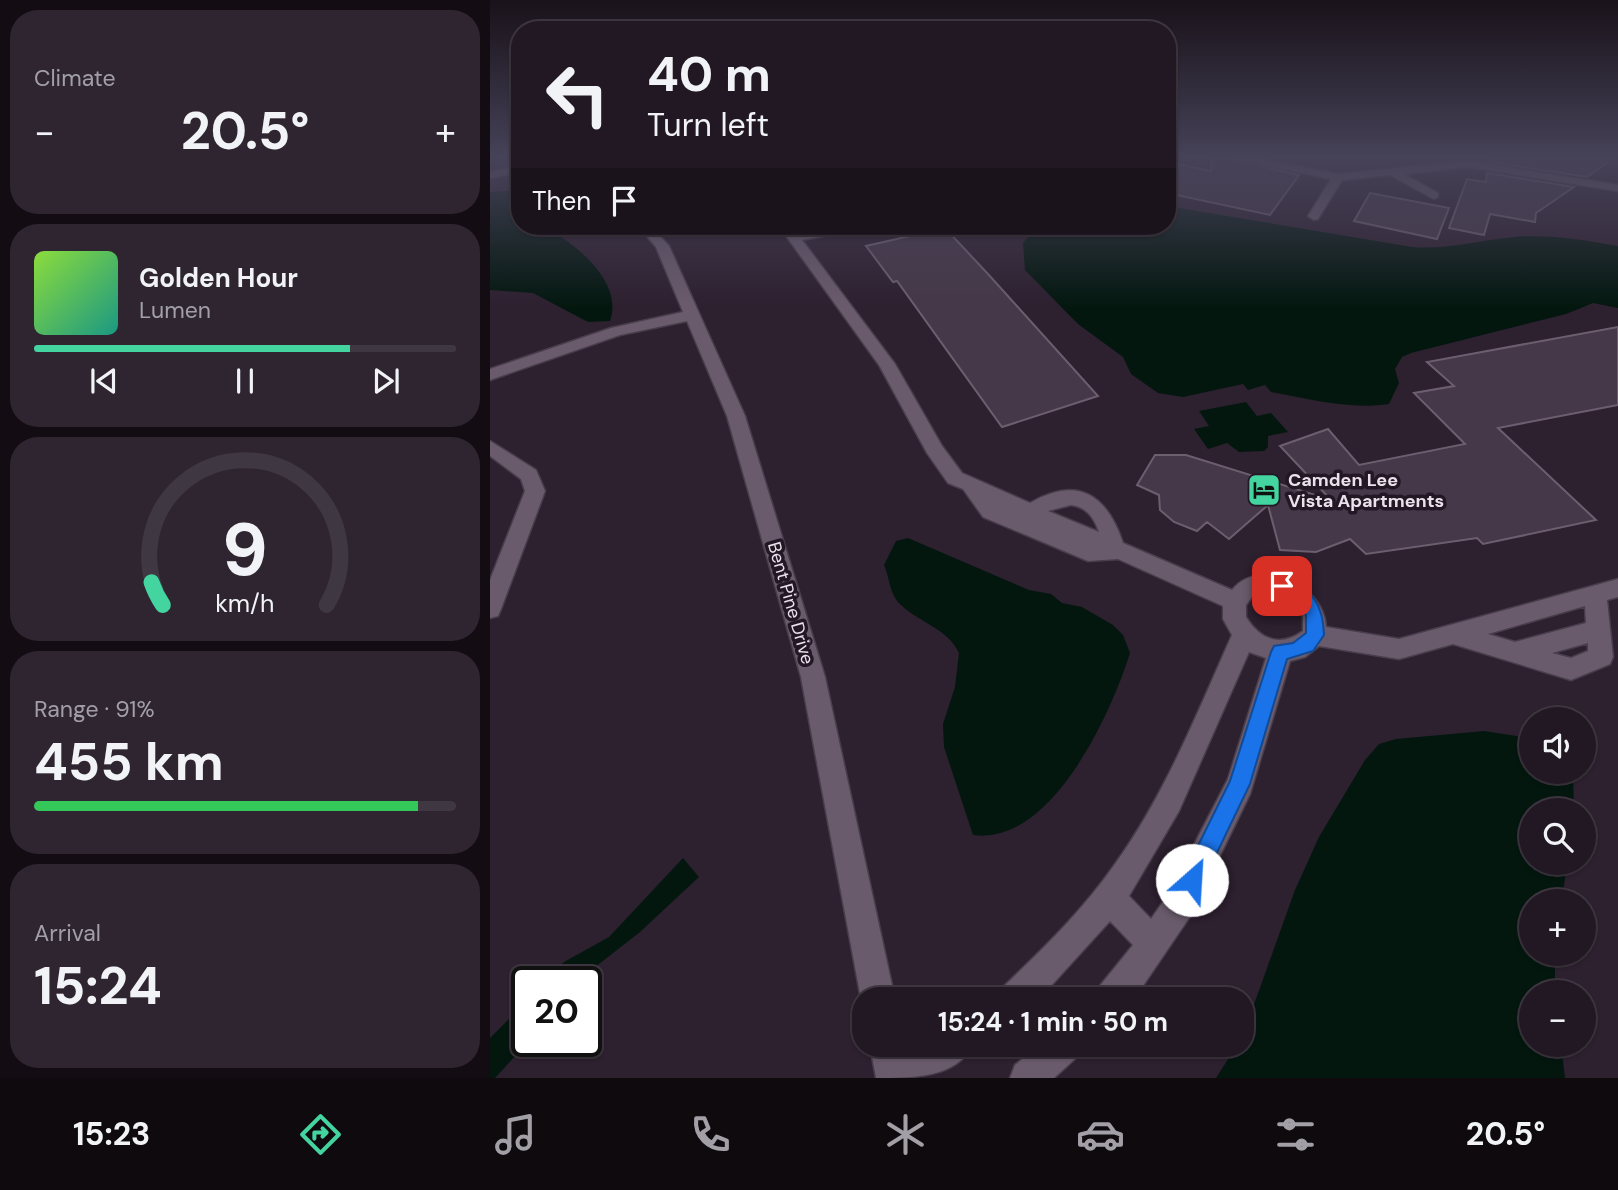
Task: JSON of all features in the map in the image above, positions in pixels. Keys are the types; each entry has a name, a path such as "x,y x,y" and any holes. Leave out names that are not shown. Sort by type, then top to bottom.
{"street":[{"path":"1314,216 1319,207"},
{"name":"Bent Pine Drive","path":"652,235 662,247 736,416 813,677 876,987"},
{"path":"791,235 887,363 934,449 955,478 971,486 990,512 1024,518 1088,553 1119,548 1234,601"},
{"path":"490,375 616,331 692,315"},
{"path":"490,447 529,475 535,491 490,609"},
{"path":"1024,518 1051,500 1074,498 1097,508 1119,548"},
{"path":"1255,585 1282,586 1296,592 1314,612 1315,635 1307,645 1295,651 1265,649 1244,636 1236,624 1234,601 1243,590 1255,585"},
{"path":"1315,635 1399,649 1607,592 1598,630 1601,657 1571,669 1454,634"},
{"path":"1028,987 1075,942 1141,853 1207,719 1244,636"},
{"path":"1120,987 1180,904 1240,784 1280,652"},
{"path":"1110,898 1153,943"},
{"path":"890,1057 894,1078"},
{"path":"908,1078 939,1057"},
{"path":"1028,1078 1052,1057"}],"shaded area":[{"path":"490,207 511,207 511,235 558,235 593,264 610,292 610,321 588,322 533,293 490,290"},
{"path":"1176,208 1412,247 1438,247 1528,236 1566,238 1618,246 1618,308 1593,303 1566,314 1411,353 1402,357 1395,369 1399,383 1389,404 1359,406 1330,403 1271,392 1265,385 1248,390 1243,384 1183,397 1158,393 1131,374 1123,357 1078,324 1025,270 1023,243 1030,235 1176,235"},
{"path":"1246,402 1257,416 1271,413 1288,432 1268,436 1268,447 1264,451 1239,452 1227,443 1208,449 1194,429 1209,426 1199,411"},
{"path":"908,538 1029,590 1051,594 1062,603 1082,607 1113,625 1123,635 1130,653 1108,709 1074,771 1052,798 1028,820 1001,833 973,835 944,747 943,724 955,687 959,653 948,637 901,605 890,586 884,565 896,541"},
{"path":"1484,731 1519,736 1519,784 1573,784 1574,798 1519,798 1519,875 1565,875 1564,889 1519,889 1519,966 1555,966 1555,980 1519,980 1519,1057 1562,1057 1565,1078 1216,1078 1229,1057 1254,1057 1254,1004 1295,890 1319,837 1365,760 1379,744 1396,739"},
{"path":"683,858 699,877 640,932 596,966 560,966 609,937"},
{"path":"511,1017 511,1057 514,1057 495,1078 490,1078 490,1038"}],"building":[{"path":"1234,207 1276,207 1270,215"},
{"path":"1362,207 1449,208 1437,239 1354,221"},
{"path":"1457,207 1544,207 1536,213 1535,222 1490,214 1484,235 1449,228"},
{"path":"914,235 952,235 1098,396 1002,427 897,281 893,282 866,246"},
{"path":"1618,327 1618,405 1498,428 1596,520 1483,544 1477,538 1366,554 1350,539 1316,552 1280,550 1268,505 1229,539 1207,522 1197,531 1174,522 1160,510 1159,495 1137,485 1155,455 1186,455 1331,500 1280,446 1328,429 1359,465 1465,444 1414,393 1454,386 1427,362"}],"place":[{"name":"Camden Lee Vista Apartments","path":"1264,490"}],"route":[{"path":"1192,880 1240,784 1280,652 1295,651 1307,645 1315,635 1317,625 1314,612 1307,601 1282,586"}]}
